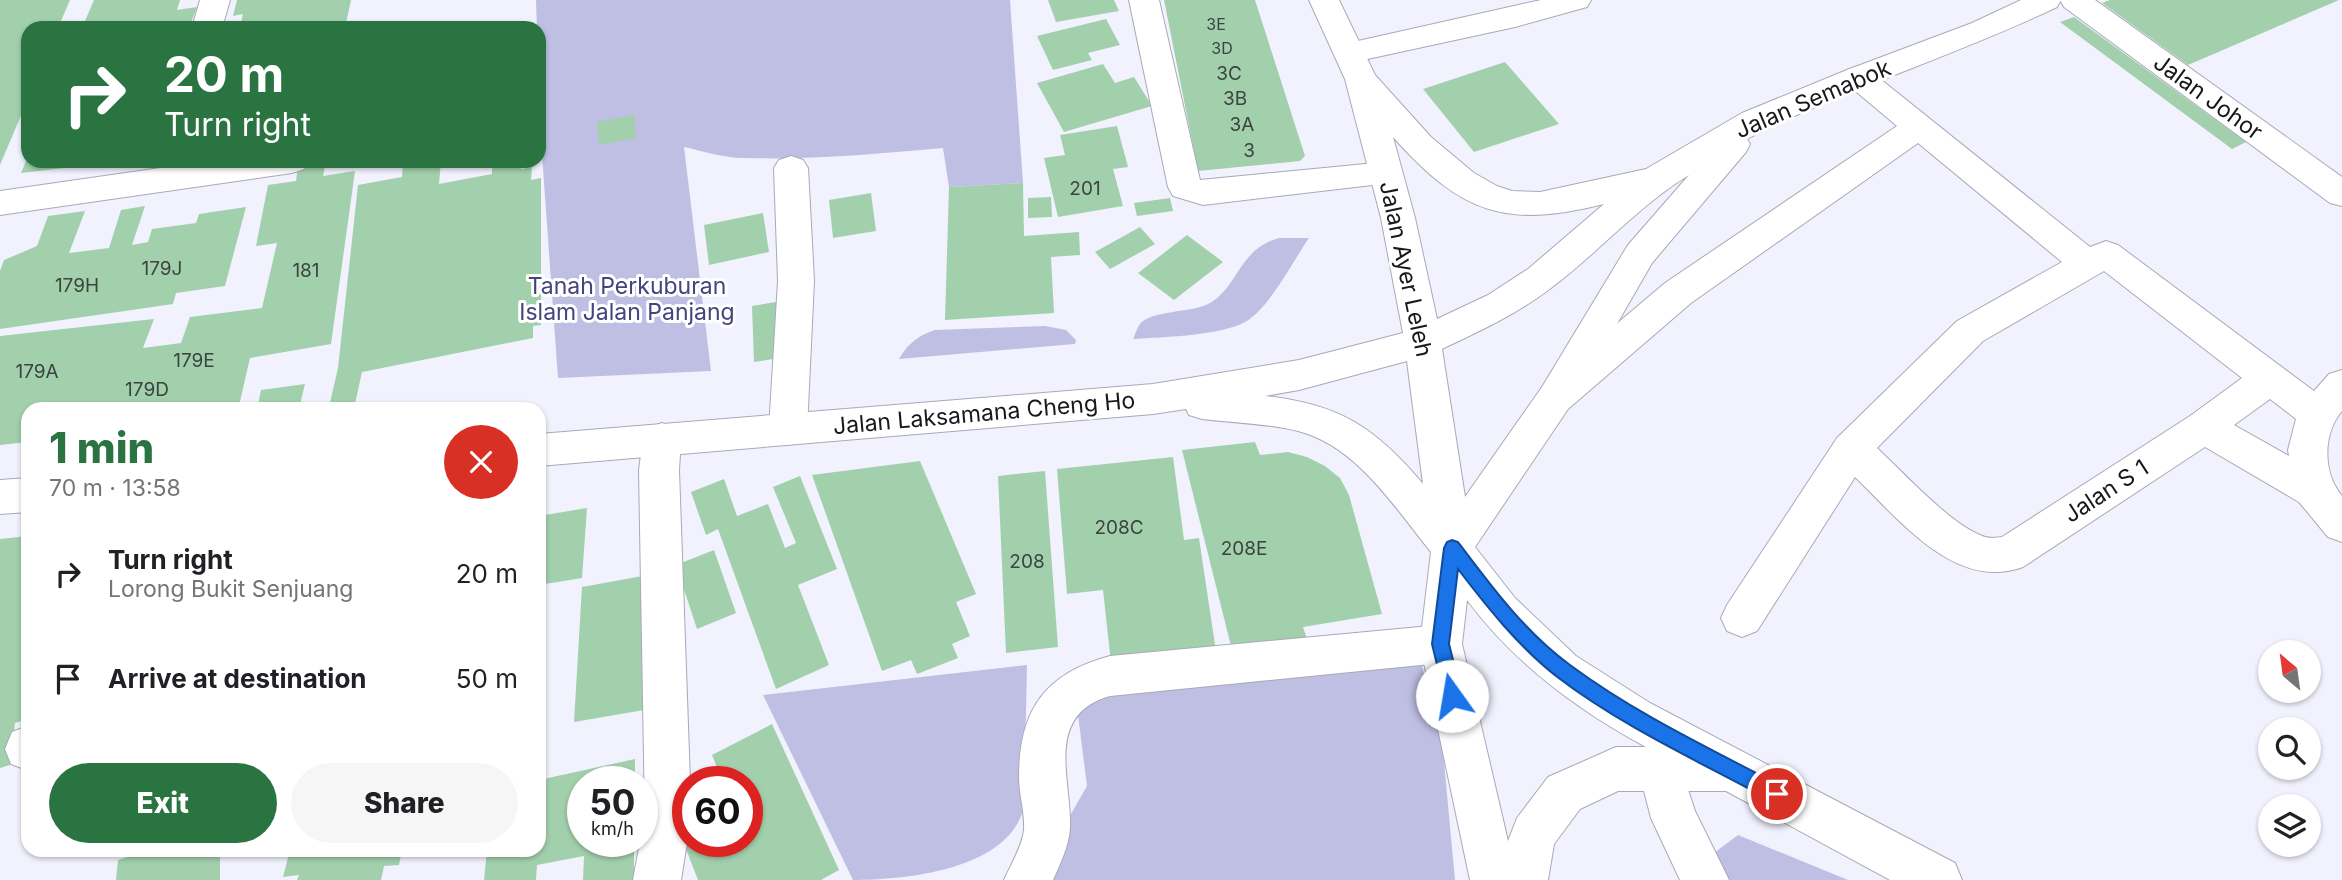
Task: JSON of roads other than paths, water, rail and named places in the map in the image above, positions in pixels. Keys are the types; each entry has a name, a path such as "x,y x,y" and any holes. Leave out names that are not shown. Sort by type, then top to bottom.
{"main road":[{"path":"209,21 215,0"},
{"path":"1144,0 1185,187 1203,193 1386,174"},
{"name":"Jalan Ayer Leleh","path":"1324,0 1355,66 1386,174 1423,342 1452,548"},
{"path":"1576,0 1355,66 1447,174 1486,195 1512,202 1539,204 1654,180"},
{"name":"Jalan Semabok","path":"1423,342 1501,305 1540,278 1654,180 1753,121 1858,77 1983,30 2046,0"},
{"name":"Jalan Johor","path":"2075,0 2342,194"},
{"path":"1858,77 2087,263"},
{"path":"1494,880 1441,644 1452,548 1555,398 1640,254 1753,121"},
{"path":"1555,398 1678,293 1919,127"},
{"path":"0,203 164,171 202,168"},
{"path":"788,429 796,281 791,168"},
{"path":"1742,618 1851,449 1970,331 2106,254 2317,414"},
{"name":"Jalan Laksamana Cheng Ho","path":"546,449 1153,399 1299,375 1423,342"},
{"name":"Jalan S 1","path":"1851,449 1941,532 1965,548 1988,556 2009,554 2204,427 2270,378"},
{"path":"2314,490 2306,450 2317,414 2342,385"},
{"path":"1153,399 1298,415 1340,430 1387,469 1500,611 1561,670 1634,718 1938,880"},
{"path":"2204,427 2314,490 2342,525"},
{"path":"657,880 668,817 659,470 662,439"},
{"path":"0,497 21,496"},
{"path":"1028,880 1043,847 1047,829 1042,776 1045,741 1060,704 1077,687 1091,680 1111,676 1441,644"},
{"path":"1660,768 1674,818 1706,880"},
{"path":"1524,880 1533,834 1564,793 1616,769 1731,770"}],"park label":[{"name":"Tanah Perkuburan Islam Jalan Panjang","path":"627,299"}]}
